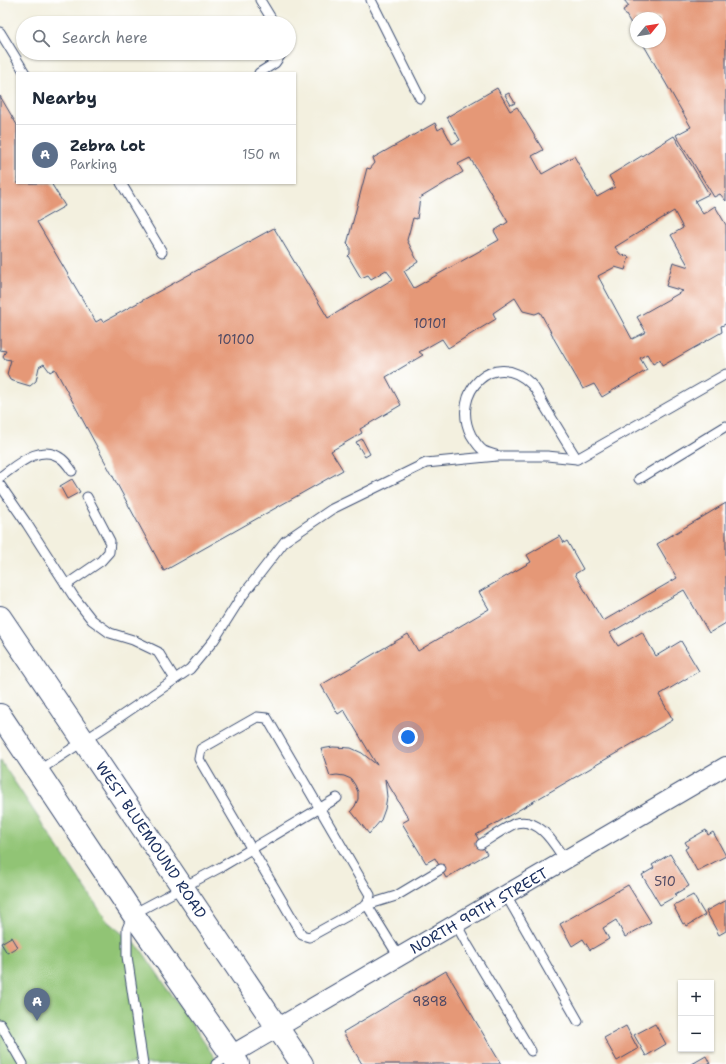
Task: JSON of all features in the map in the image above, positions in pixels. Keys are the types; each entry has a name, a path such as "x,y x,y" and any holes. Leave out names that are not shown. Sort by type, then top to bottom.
{"main road":[{"name":"WEST BLUEMOUND ROAD","path":"0,617 302,1064"},
{"path":"0,715 133,914 228,1061"}],"street":[{"name":"NORTH 99TH STREET","path":"228,1061 278,1028 726,766"}],"lane":[{"path":"260,0 270,16"},
{"path":"371,0 420,98"},
{"path":"0,32 16,58"},
{"path":"17,60 24,72"},
{"path":"261,72 277,60"},
{"path":"122,184 162,252"},
{"path":"497,456 484,451 473,440 466,426 465,410 468,395 477,382 488,373 503,370 517,373 532,385 577,460"},
{"path":"38,771 84,742 190,669 214,640 240,599 285,541 332,509 426,463 497,456 547,456 577,460 726,374"},
{"path":"639,480 726,426"},
{"path":"0,477 34,454 47,452 62,459 72,471"},
{"path":"0,485 66,585 92,620 110,633 133,640 158,652 175,679"},
{"path":"66,585 101,561 108,552 110,541 87,497"},
{"path":"399,958 367,905 370,895 267,718 256,716 201,749 199,759 302,936 309,937 367,905 396,896 441,869"},
{"path":"143,1064 127,956 127,929 133,914 251,849 337,798"},
{"path":"481,844 516,823 530,823 542,829 565,860"},
{"path":"506,896 578,1022"},
{"path":"456,924 531,1051"},
{"path":"0,1024 23,1064"}],"green space":[{"path":"0,760 107,921 140,948 219,1064 0,1064"}],"building":[{"path":"624,0 726,0 726,201 720,194 714,197 676,135 691,127 645,48 666,48 666,12 630,12 630,22 623,10 629,6"},
{"path":"497,88 510,111 517,107 543,150 532,156 542,174 574,156 597,197 615,187 609,176 674,136 709,194 695,201 703,214 715,206 726,225 726,324 721,326 722,332 662,366 660,360 653,364 647,354 640,358 647,370 602,397 594,384 583,389 540,312 535,314 523,311 515,298 493,313 496,319 448,348 442,339 419,352 423,355 386,377 401,405 360,429 362,433 331,451 343,470 164,571 55,369 50,372 44,364 39,367 36,381 30,386 10,380 7,374 11,360 5,359 3,356 6,351 0,350 0,96 16,123 16,184 52,184 65,206 37,222 96,322 101,319 103,322 274,228 328,318 393,279 386,270 371,279 368,275 361,278 348,256 350,254 350,247 347,244 367,168 370,169 375,163 373,158 435,123 438,130 443,127 452,144 460,140 447,117","holes":["470,158 508,222 494,231 499,240 414,288 404,271 418,262 407,240 413,218 417,219 420,198 463,172 458,164","674,211 683,228 671,235 689,267 673,262 666,286 683,291 637,317 646,332 632,339 598,276 615,267 625,270 629,257 620,254 615,247"]},
{"path":"509,93 515,103 511,105 505,95"},
{"path":"362,439 370,454 365,457 356,442"},
{"path":"72,479 80,492 67,499 60,486"},
{"path":"726,503 726,623 709,633 684,590 610,633 618,646 642,632 656,656 681,641 699,671 659,695 673,720 476,835 487,854 446,878 435,858 426,863 402,823 409,819 385,779 387,797 385,809 381,820 369,834 351,811 358,799 358,792 355,785 351,779 344,776 330,776 321,749 333,747 351,748 362,753 377,765 344,710 338,714 321,685 408,634 418,651 489,609 479,592 531,562 527,555 560,536 564,543 567,541 583,569 575,574 603,621 677,578 657,544"},
{"path":"706,830 708,835 713,832 726,856 697,871 685,849 688,847 685,842"},
{"path":"670,854 689,886 675,894 676,896 660,905 642,875 654,868 652,865"},
{"path":"628,885 651,922 625,937 616,920 603,928 609,939 590,950 583,939 572,946 560,924"},
{"path":"693,895 705,915 687,926 685,923 683,924 674,905"},
{"path":"726,900 726,931 719,935 706,911"},
{"path":"11,937 17,947 7,953 1,943"},
{"path":"446,971 501,1064 362,1064 343,1032"},
{"path":"655,1024 666,1044 646,1056 634,1035"},
{"path":"626,1026 638,1049 617,1061 604,1038"},
{"path":"706,1056 710,1064 692,1064"}],"place":[{"name":"Zebra Lot","path":"37,1021"}]}
